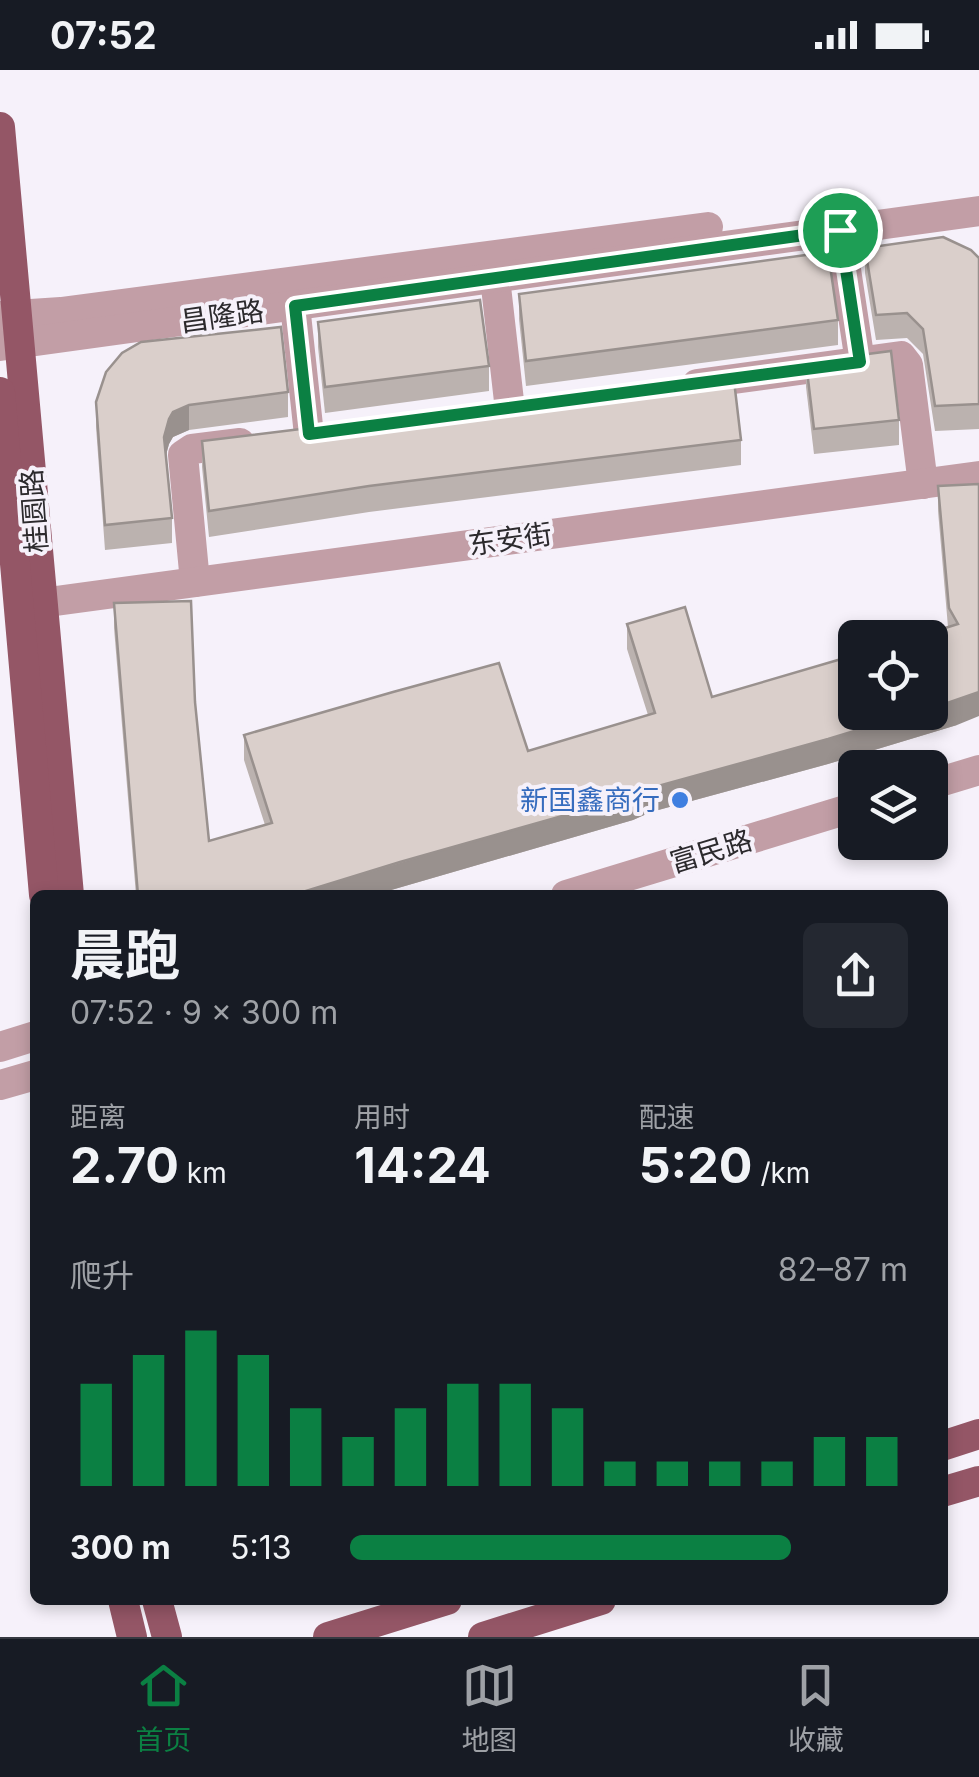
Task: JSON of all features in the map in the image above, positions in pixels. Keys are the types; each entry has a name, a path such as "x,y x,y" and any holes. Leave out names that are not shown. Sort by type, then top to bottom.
{"main road":[{"name":"桂圆路","path":"0,127 9,330 69,890"},
{"name":"桂圆路","path":"0,392 44,890"},
{"path":"948,1444 979,1434"},
{"path":"948,1490 979,1481"},
{"path":"123,1605 132,1637"},
{"path":"159,1605 167,1637"},
{"path":"328,1637 431,1605"},
{"path":"483,1637 585,1605"}],"street":[{"name":"昌隆路","path":"9,330 62,312 979,192"},
{"name":"昌隆路","path":"9,330 295,306 979,211"},
{"path":"840,230 860,362"},
{"path":"474,414 520,408 495,278"},
{"path":"290,437 295,306"},
{"path":"666,388 901,356 908,365 922,484"},
{"path":"195,582 184,455 192,449 346,430"},
{"name":"东安街","path":"41,603 979,476"},
{"path":"948,779 979,770"},
{"path":"948,800 979,791"},
{"name":"富民路","path":"582,890 838,812"},
{"name":"富民路","path":"653,890 838,834"},
{"path":"0,1047 30,1038"},
{"path":"0,1086 30,1077"}],"building":[{"path":"943,237 979,258 979,404 935,406 923,329 907,313 876,315 865,248"},
{"path":"828,252 838,320 526,361 519,294"},
{"path":"480,300 489,366 325,387 318,322"},
{"path":"281,327 288,392 189,405 173,412 164,437 172,518 105,525 96,402 106,372 122,353 141,342"},
{"path":"891,351 899,420 814,429 806,362"},
{"path":"733,372 741,440 369,486 209,511 202,441"},
{"path":"979,484 979,692 948,703 948,627 958,624 949,608 938,486"},
{"path":"191,601 195,702 209,841 272,823 244,735 393,692 499,663 528,751 655,713 627,624 685,607 712,697 838,660 838,730 858,730 309,890 138,890 114,603"}],"place":[{"name":"新国鑫商行","path":"680,800"}],"route":[{"path":"840,230 860,362 309,434 295,306 840,230"}]}
